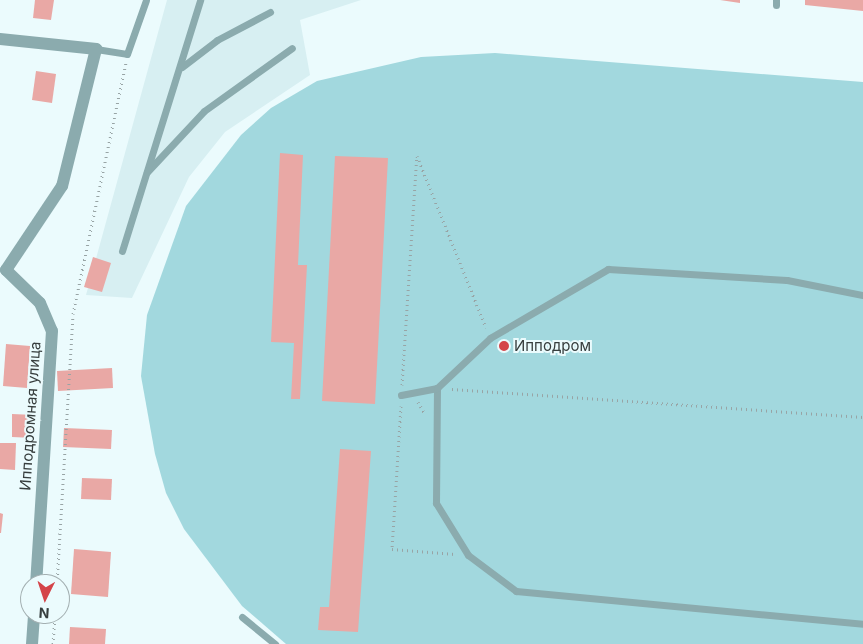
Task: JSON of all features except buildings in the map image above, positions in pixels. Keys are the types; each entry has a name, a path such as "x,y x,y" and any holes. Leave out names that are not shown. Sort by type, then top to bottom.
{"street":[{"path":"0,38 96,49"},
{"name":"Ипподромная улица","path":"37,574 52,331 40,302 3,272 62,186 96,49"},
{"path":"32,644 33,624"}],"lane":[{"path":"96,49 127,54 146,0"},
{"path":"122,251 182,68 200,0"},
{"path":"182,68 217,40 270,12"},
{"path":"146,174 204,110 292,48"},
{"path":"401,395 437,388 490,338 608,269 787,280 863,295"},
{"path":"437,388 436,503 468,555 516,591 863,624"},
{"path":"242,617 275,644"}],"path":[{"path":"58,574 73,314 127,54"},
{"path":"468,555 392,549 417,156 490,338"},
{"path":"437,388 863,417"},
{"path":"53,644 54,624"}],"shaded area":[{"path":"167,0 361,0 300,20 310,75 225,132 189,177 132,298 86,295"},
{"name":"Ипподром","path":"495,53 863,82 863,644 286,644 242,606 184,529 166,493 155,454 141,376 147,315 186,206 241,135 271,108 317,81 421,57"}],"place":[{"name":"Ипподром","path":"504,346"}]}
